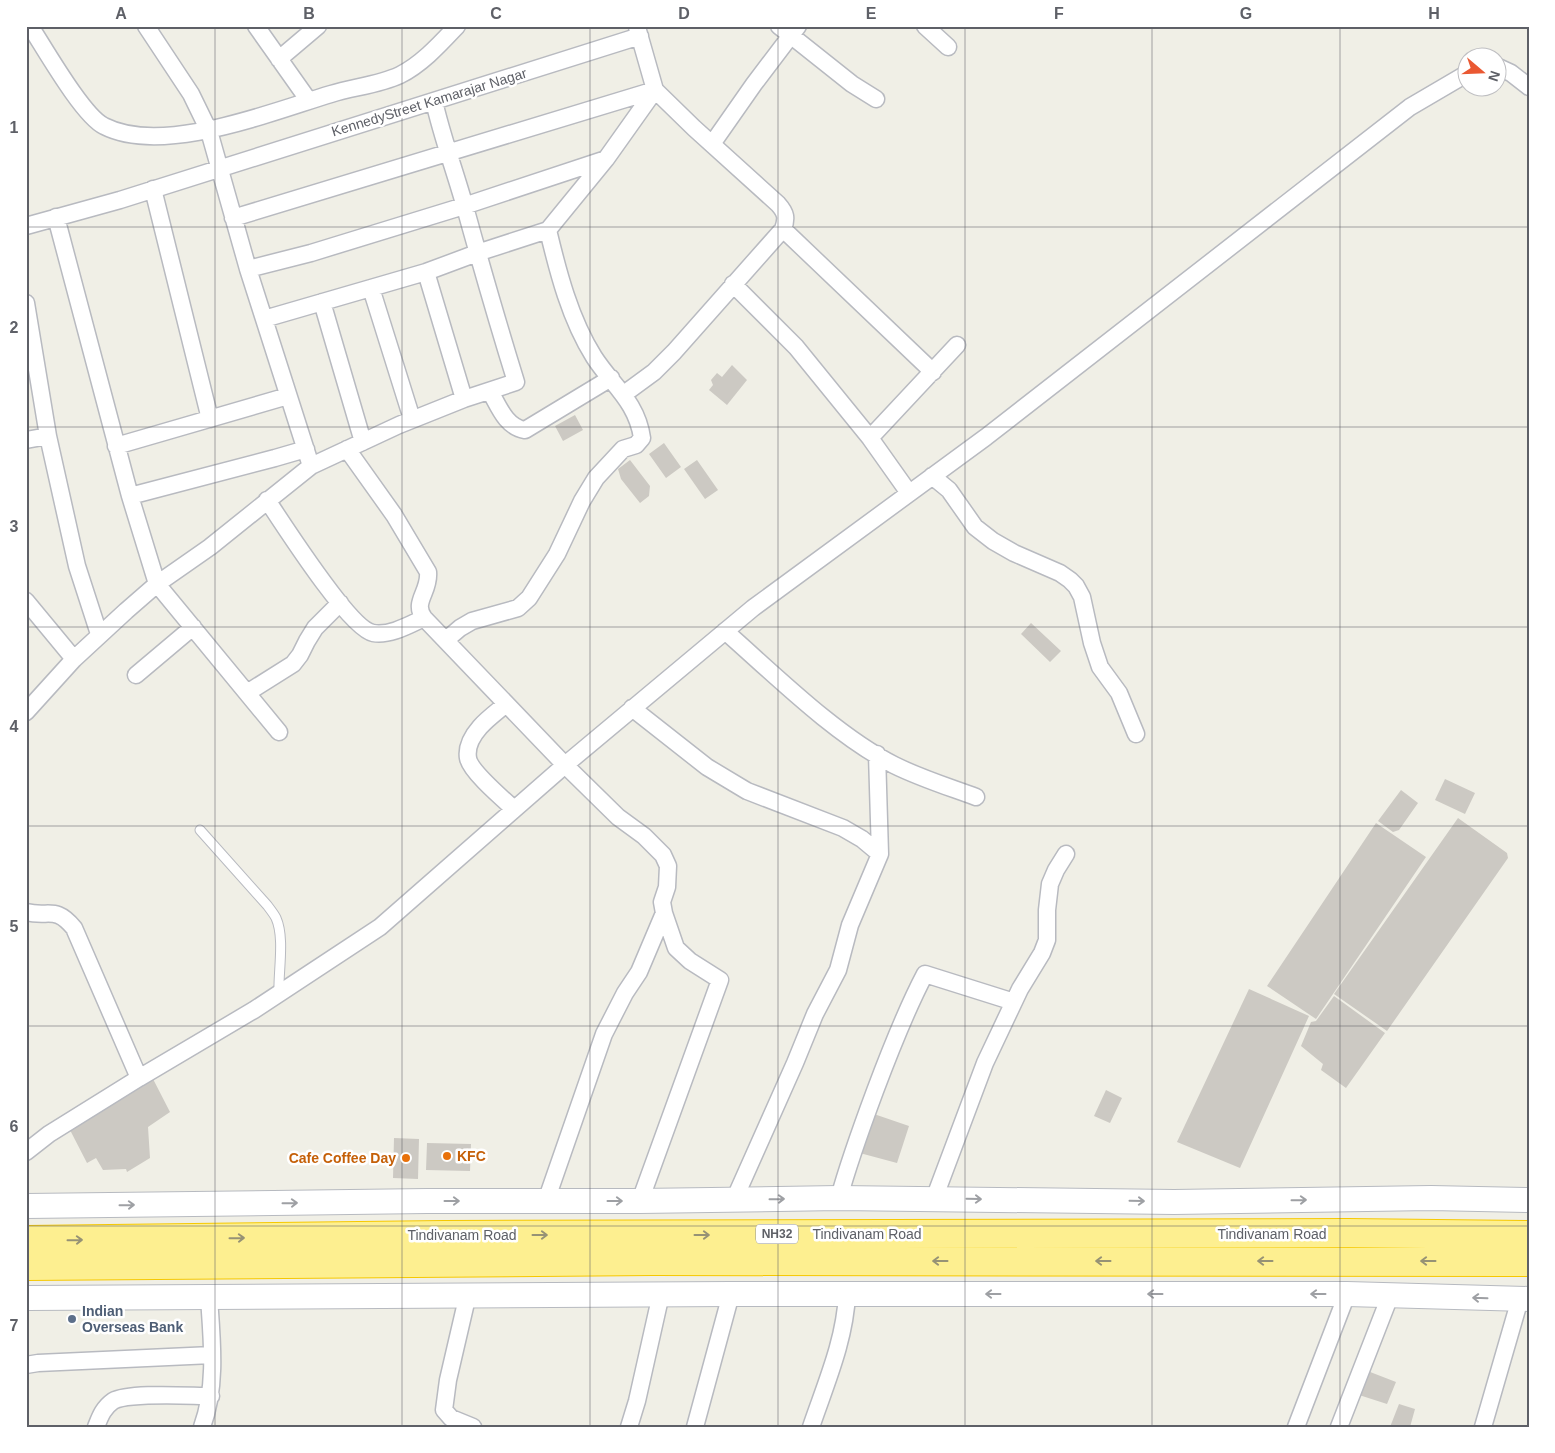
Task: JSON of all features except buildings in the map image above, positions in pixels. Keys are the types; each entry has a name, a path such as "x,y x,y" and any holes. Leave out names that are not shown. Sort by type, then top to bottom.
{"highway":[{"name":"Tindivanam Road","path":"26,1240 443,1235 1358,1233 1529,1235"},
{"name":"NH32","path":"26,1266 643,1261 1529,1262"}],"street":[{"path":"30,26 85,109 102,125 120,133 145,136 208,131 388,79 401,74 425,58 458,26"},
{"path":"146,26 192,94 208,131 248,270 311,466"},
{"path":"256,26 309,101"},
{"path":"279,59 318,26"},
{"path":"925,26 948,47"},
{"path":"712,144 789,29 852,84 876,99"},
{"path":"624,394 654,372 669,356 783,229 786,216 778,204 655,90 638,31"},
{"name":"KennedyStreet Kamarajar Nagar","path":"26,226 153,189 434,101 638,31"},
{"path":"1508,72 1529,87"},
{"path":"26,1152 50,1134 279,993 380,927 565,765 753,608 986,437 1410,107 1458,79"},
{"path":"233,218 655,90"},
{"path":"264,319 426,272 548,230 606,159 655,90"},
{"path":"26,712 99,634 158,584 210,546 311,466 412,419 516,382 447,154 434,101"},
{"path":"248,270 464,206 606,159"},
{"path":"153,189 210,419"},
{"path":"56,217 116,446 158,584 278,732"},
{"path":"783,229 932,372"},
{"path":"446,640 472,621 518,608 529,598 557,554 582,500 596,478 623,449 636,445 642,438 635,415 624,394 594,357 579,328 556,265 548,230"},
{"path":"426,272 464,399"},
{"path":"733,284 796,347 870,438 909,493"},
{"path":"371,288 412,419"},
{"path":"322,302 363,442"},
{"path":"26,303 48,436 77,566 99,634"},
{"path":"870,438 958,345"},
{"path":"490,391 508,422 516,429 525,430 611,378"},
{"path":"116,446 288,396"},
{"path":"26,440 48,436"},
{"path":"130,496 306,449"},
{"path":"347,449 394,515 428,572 429,581 419,606 420,613 565,765 618,817 644,836 663,855 668,866 667,887 662,902 669,931 676,948 690,961 720,980 640,1201"},
{"path":"932,476 949,490 975,527 993,541 1014,553 1060,572 1076,586 1082,597 1092,643 1100,667 1119,693 1136,734"},
{"path":"267,500 310,564 356,623 372,633 392,631 424,618"},
{"path":"26,601 74,659"},
{"path":"246,693 293,664 315,628 340,603"},
{"path":"136,675 193,627"},
{"path":"725,631 817,712 853,740 894,765 976,797"},
{"path":"506,704 481,726 471,739 468,759 473,769 514,809"},
{"path":"632,708 706,767 747,791 843,828 862,838 880,854"},
{"path":"734,1200 815,1014 838,970 850,925 880,854 877,754"},
{"path":"934,1199 986,1063 1014,1002 1042,953 1047,940 1047,910 1050,884 1066,854"},
{"path":"26,912 56,914 66,919 74,928 139,1078"},
{"path":"546,1201 604,1034 639,972 664,914"},
{"path":"839,1198 862,1126 897,1034 907,1009 925,974 1014,1002"},
{"path":"26,1206 839,1198 1174,1202 1431,1198 1529,1200"},
{"path":"468,1294 448,1380 444,1410 451,1418 473,1427"},
{"path":"26,1298 209,1298 468,1294 1348,1294 1524,1299 1482,1427"},
{"path":"629,1427 637,1401 661,1294"},
{"path":"695,1427 731,1294"},
{"path":"811,1427 842,1337 847,1294"},
{"path":"1296,1427 1348,1294"},
{"path":"1339,1427 1390,1296"},
{"path":"202,1427 208,1411 210,1396 212,1355 209,1298"},
{"path":"26,1365 212,1355"},
{"path":"96,1427 102,1412 113,1402 126,1396 210,1396"}],"lane":[{"path":"200,830 267,905 276,919 280,944 279,993"}],"place":[{"name":"KFC","path":"447,1156"},
{"name":"Cafe Coffee Day","path":"406,1158"},
{"name":"Indian Overseas Bank","path":"72,1319"}]}
